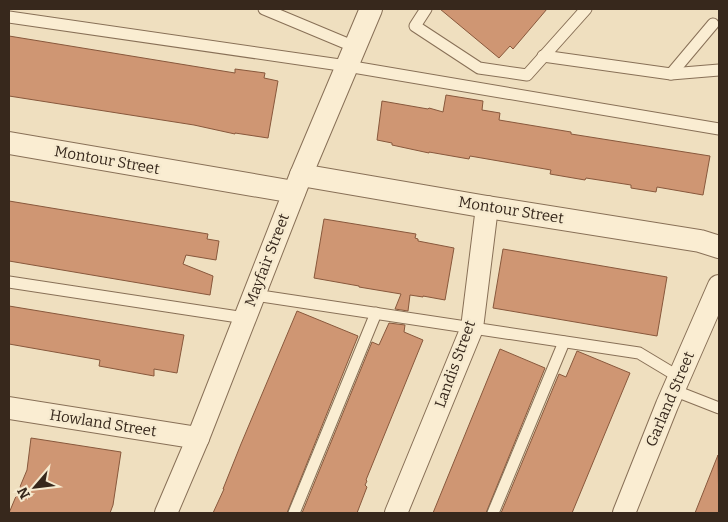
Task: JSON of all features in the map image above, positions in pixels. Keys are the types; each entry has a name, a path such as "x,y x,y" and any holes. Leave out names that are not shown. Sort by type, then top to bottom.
{"street":[{"name":"Mayfair Street","path":"166,513 198,438 298,183 371,9"},
{"name":"Montour Street","path":"9,143 298,183 487,206 700,241 719,248"},
{"name":"Landis Street","path":"396,513 472,328 487,206"},
{"name":"Garland Street","path":"624,513 676,383 719,286"},
{"name":"Howland Street","path":"9,408 198,438"}],"lane":[{"path":"264,9 351,57"},
{"path":"426,9 415,26 479,68 527,75 586,9"},
{"path":"9,17 351,57 719,129"},
{"path":"670,74 713,24"},
{"path":"543,56 670,74 719,70"},
{"path":"9,282 245,318"},
{"path":"254,295 638,354 676,383 719,408"},
{"path":"294,513 376,313"},
{"path":"493,513 564,342"}],"building":[{"path":"440,9 547,9 513,49 510,46 499,58"},
{"path":"9,36 235,73 235,69 265,73 264,78 278,81 268,138 9,96"},
{"path":"446,95 483,101 482,110 500,113 499,120 571,132 571,134 710,156 703,195 657,187 656,192 631,188 631,185 550,174 551,170 470,156 469,159 429,153 377,140 382,101 443,112"},
{"path":"9,201 208,234 207,239 219,241 216,260 186,255 183,264 213,276 210,295 9,261"},
{"path":"324,219 416,234 415,238 418,241 454,248 445,300 410,295 408,311 395,309 401,294 314,278"},
{"path":"503,249 667,277 657,336 493,308"},
{"path":"9,306 184,335 177,373 154,369 154,376 99,366 100,360 9,344"},
{"path":"297,311 358,336 287,513 213,513 224,489"},
{"path":"389,323 405,325 404,332 423,340 366,480 365,485 367,487 357,513 302,513 372,342 379,345"},
{"path":"500,349 545,368 486,513 433,513"},
{"path":"577,351 630,373 572,513 501,513 559,374 566,377"},
{"path":"31,438 121,452 113,505 110,513 9,513 27,470"},
{"path":"718,455 719,513 695,513"}]}
